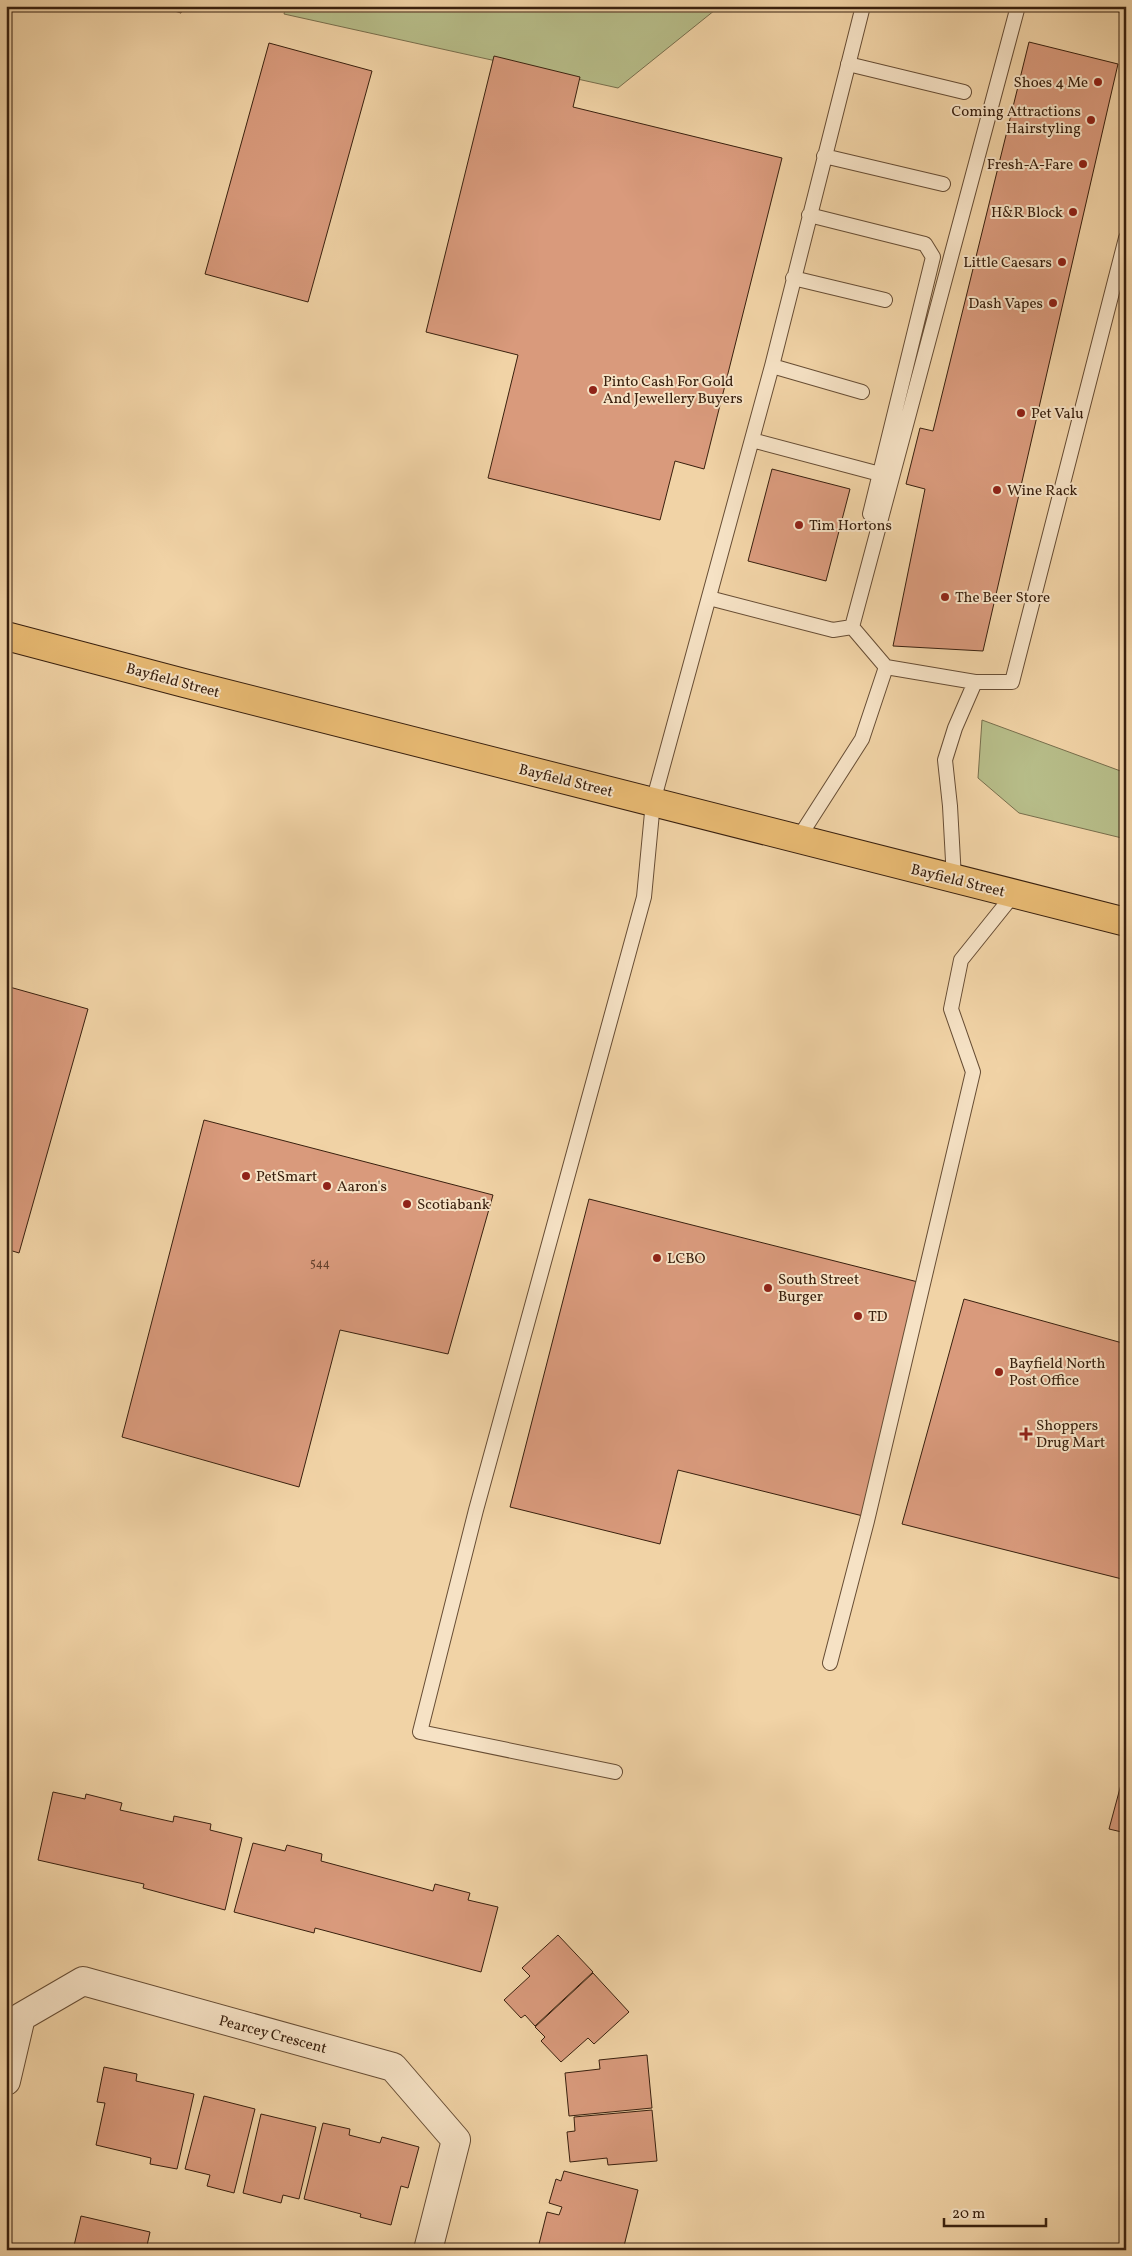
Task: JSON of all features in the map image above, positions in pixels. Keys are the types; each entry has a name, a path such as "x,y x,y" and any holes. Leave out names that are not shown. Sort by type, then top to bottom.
{"main road":[{"name":"Bayfield Street","path":"6,636 184,684 1126,922"}],"street":[{"name":"Pearcey Crescent","path":"6,2081 21,2018 83,1981 392,2067 456,2140 428,2250"}],"lane":[{"path":"615,1772 420,1732 476,1510 644,897 653,802 772,366 863,6"},
{"path":"852,627 1018,6"},
{"path":"848,64 964,92"},
{"path":"824,156 943,184"},
{"path":"809,215 925,244 933,257 870,514 882,517"},
{"path":"852,627 886,667 975,682 1012,682 1122,272 1126,238"},
{"path":"793,278 885,300"},
{"path":"772,366 862,392"},
{"path":"752,440 880,474"},
{"path":"709,598 833,630 852,627"},
{"path":"798,839 862,739 886,667"},
{"path":"954,879 950,806 945,760 955,728 975,682"},
{"path":"830,1663 867,1521 973,1072 951,1009 961,960 1014,894"}],"green space":[{"path":"286,6 720,6 618,88 284,14"},
{"path":"982,720 1126,773 1126,839 1019,813 978,778"}],"building":[{"path":"158,6 183,6 181,13"},
{"path":"1029,42 1118,64 983,651 893,646 925,489 906,484 920,428 933,431"},
{"path":"269,43 372,71 308,302 205,274"},
{"path":"494,56 580,77 573,107 782,158 704,469 675,461 660,520 488,478 518,355 426,332"},
{"name":"Tim Hortons","path":"772,469 850,489 826,581 748,561"},
{"path":"6,986 88,1009 19,1253 6,1249"},
{"path":"204,1120 493,1195 448,1354 340,1330 299,1487 122,1437"},
{"path":"589,1199 922,1283 863,1516 678,1470 660,1544 510,1507"},
{"name":"Shoppers Drug Mart","path":"964,1299 1126,1344 1126,1580 902,1524"},
{"path":"1126,1766 1126,1833 1109,1829"},
{"path":"53,1792 85,1799 86,1794 122,1803 120,1810 173,1822 174,1816 211,1824 210,1830 242,1838 225,1910 143,1888 144,1884 38,1860"},
{"path":"253,1843 285,1851 287,1845 322,1854 321,1861 433,1891 435,1884 470,1893 468,1900 498,1907 481,1972 315,1928 314,1933 234,1912"},
{"path":"558,1935 593,1972 535,2026 525,2015 521,2018 504,2000 530,1976 522,1968"},
{"path":"593,1973 629,2012 594,2044 588,2038 561,2062 541,2041 545,2037 535,2027"},
{"path":"647,2055 652,2108 569,2116 565,2073 600,2069 599,2060"},
{"path":"104,2067 137,2074 136,2081 194,2094 177,2169 150,2164 151,2158 96,2145 105,2103 97,2102"},
{"path":"204,2096 255,2109 234,2193 207,2186 210,2175 185,2169"},
{"path":"652,2110 657,2161 608,2165 607,2158 570,2162 567,2132 575,2131 574,2117"},
{"path":"261,2114 316,2127 299,2199 283,2195 281,2203 243,2193"},
{"path":"323,2123 350,2129 349,2135 380,2143 382,2137 419,2147 408,2188 401,2186 391,2225 360,2217 361,2214 304,2199"},
{"path":"564,2171 638,2190 623,2250 553,2250 554,2248 539,2244 547,2212 559,2215 562,2207 549,2203 556,2179 561,2181"},
{"path":"81,2216 150,2232 146,2250 73,2250"}],"place":[{"name":"Shoes 4 Me","path":"1098,82"},
{"name":"Coming Attractions Hairstyling","path":"1091,120"},
{"name":"Fresh-A-Fare","path":"1083,164"},
{"name":"H&R Block","path":"1073,212"},
{"name":"Little Caesars","path":"1062,262"},
{"name":"Dash Vapes","path":"1053,303"},
{"name":"Pinto Cash For Gold And Jewellery Buyers","path":"593,390"},
{"name":"Pet Valu","path":"1021,413"},
{"name":"Wine Rack","path":"997,490"},
{"name":"Tim Hortons","path":"799,525"},
{"name":"The Beer Store","path":"945,597"},
{"name":"PetSmart","path":"246,1176"},
{"name":"Aaron's","path":"327,1186"},
{"name":"Scotiabank","path":"407,1204"},
{"name":"LCBO","path":"657,1258"},
{"name":"South Street Burger","path":"768,1288"},
{"name":"TD","path":"858,1316"},
{"name":"Bayfield North Post Office","path":"999,1372"},
{"name":"Shoppers Drug Mart","path":"1026,1434"}]}
